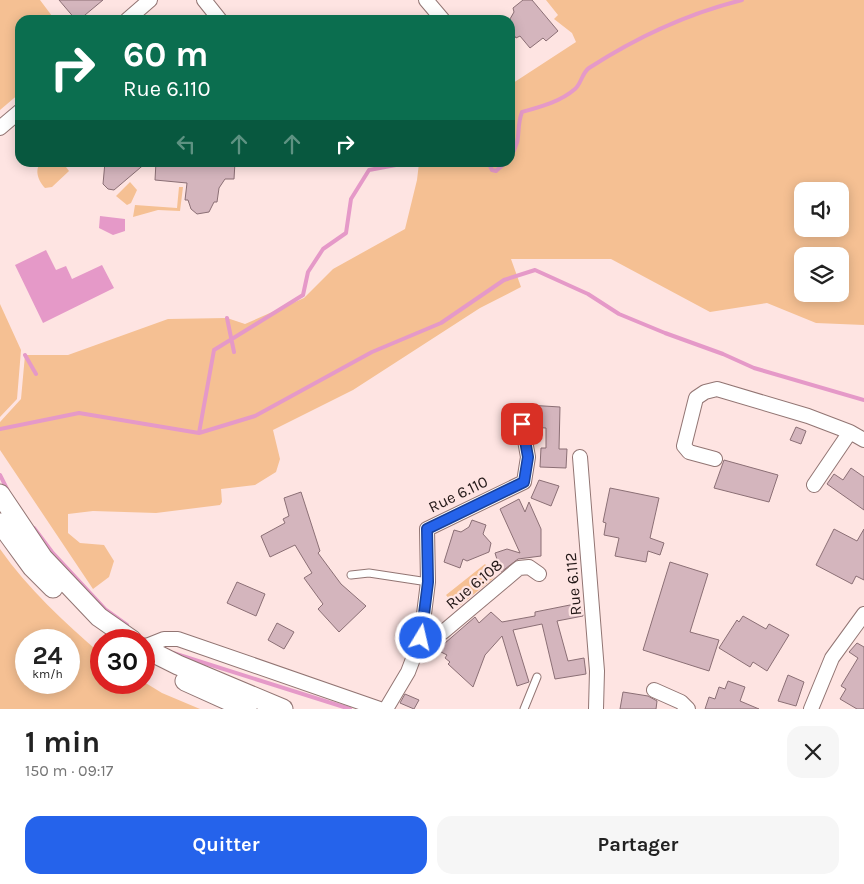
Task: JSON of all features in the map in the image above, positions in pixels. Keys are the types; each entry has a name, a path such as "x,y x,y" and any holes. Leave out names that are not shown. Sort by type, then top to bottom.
{"street":[{"path":"132,15 150,0"},
{"path":"204,0 216,15"},
{"path":"426,0 439,15"},
{"path":"0,128 15,114"},
{"path":"715,459 689,452 684,446 696,398 710,390 717,389 808,416 850,432 864,440"},
{"name":"Rue 6.110","path":"421,638 428,582 427,529 524,482 528,457 522,424"},
{"path":"814,485 850,432"},
{"name":"Rue 6.112","path":"580,457 597,671 596,709"},
{"path":"0,494 43,558 99,617 116,629"},
{"path":"0,523 32,567 96,629"},
{"name":"Rue 6.108","path":"421,638 443,632 519,568 529,567 539,574"},
{"path":"811,709 832,658 864,614"},
{"path":"386,709 408,672 421,638"},
{"path":"155,643 164,639 178,639 380,709"},
{"path":"155,653 178,665 283,709"},
{"path":"155,665 247,709"},
{"path":"654,690 681,702 688,709"}],"lane":[{"path":"351,575 369,572 428,582"},
{"path":"524,709 536,677"}],"shaded area":[{"path":"0,0 40,0 51,15 15,15 15,97 0,110"},
{"path":"546,0 864,0 864,325 816,323 767,303 710,312 611,259 511,259 521,287 480,308 353,390 273,430 280,459 276,472 255,485 221,489 222,502 220,505 156,513 93,511 68,514 68,533 80,543 104,545 114,561 109,577 93,589 0,450 0,422 21,399 25,355 68,355 168,319 227,318 245,324 304,298 333,269 405,229 419,167 515,167 515,82 576,42 572,33 554,19 558,15"},
{"path":"66,167 69,171 52,187 45,188 40,182 38,168"},
{"path":"130,182 137,190 131,203 127,205 116,196"},
{"path":"179,187 183,187 180,211 158,210 133,217 135,205 177,208"},
{"path":"100,216 125,219 125,231 113,235 99,228"},
{"path":"46,250 56,270 66,266 72,279 102,265 114,288 43,323 15,265"},
{"path":"0,304 21,350 17,399 0,417"},
{"path":"0,549 22,578 73,629 15,629 15,694 80,694 80,635 90,644 90,694 155,694 155,689 200,709 0,709"},
{"path":"485,564 495,577 457,608 446,595"}],"building":[{"path":"59,0 103,0 85,15 72,15"},
{"path":"523,0 532,0 558,31 546,41 543,38 530,48 520,36 516,38 515,36 515,15 512,15 513,8"},
{"path":"105,167 141,167 114,190 108,189 103,184"},
{"path":"156,167 235,167 234,179 225,179 219,188 217,202 214,202 209,212 197,214 191,209 188,200 185,200 187,183 155,180"},
{"path":"528,405 560,407 559,449 567,449 566,468 540,467 541,448 546,448 546,428 531,427 527,417"},
{"path":"796,427 806,431 801,444 790,440"},
{"path":"724,460 778,475 769,502 714,488"},
{"path":"851,468 864,477 864,510 827,484 834,474 843,480"},
{"path":"539,480 559,486 551,506 531,498"},
{"path":"610,488 659,498 650,538 664,543 660,555 648,551 646,562 615,556 619,538 604,535 606,523 603,522"},
{"path":"301,492 320,551 318,553 341,584 366,606 339,632 318,609 323,604 304,578 312,573 295,545 270,557 261,536 285,523 283,519 289,516 284,498"},
{"path":"519,499 525,512 529,502 541,529 541,556 518,559 501,572 495,553 507,549 520,553 500,509"},
{"path":"472,520 486,525 483,534 491,543 489,552 467,561 463,559 460,568 444,562 454,530 461,532 469,527"},
{"path":"834,529 857,541 864,529 864,580 856,576 852,584 816,565"},
{"path":"670,562 708,574 690,632 719,640 709,671 643,650"},
{"path":"237,582 265,594 256,616 227,603"},
{"path":"580,603 583,616 557,621 568,661 584,658 586,674 555,679 542,624 513,630 529,682 517,686 502,636 485,655 473,687 448,664 450,662 445,658 447,655 437,650 475,617 479,623 491,612 502,622 535,616 535,612"},
{"path":"743,616 766,629 769,624 789,635 767,671 753,662 750,667 719,648 737,620 739,622"},
{"path":"277,623 294,632 284,649 268,640"},
{"path":"857,643 864,647 864,709 857,709 840,699 846,689 841,686 858,658 849,652"},
{"path":"788,675 804,682 796,706 778,701"},
{"path":"728,681 745,687 740,701 759,709 705,709 709,697 715,699 719,687 725,689"},
{"path":"623,692 648,696 657,701 656,709 620,709"},
{"path":"405,694 419,700 414,709 400,703"}],"waterway":[{"path":"515,148 522,112 550,104 569,94 577,87 589,68 625,46 682,19 742,0"},
{"path":"199,433 214,350 303,295 308,272 323,249 346,233 351,199 369,170 385,167"},
{"path":"490,167 492,170 496,171 500,167"},
{"path":"0,429 79,413 199,433 255,416 372,352 441,323 504,280 535,270 588,294 619,314 665,333 723,354 754,368 864,400"},
{"path":"227,318 234,352"},
{"path":"25,355 36,374"},
{"path":"0,475 8,491"},
{"path":"34,528 52,552 106,610 127,625"},
{"path":"173,653 350,709"}],"route":[{"path":"421,638 428,582 427,529 524,482 528,457 522,424"}]}
